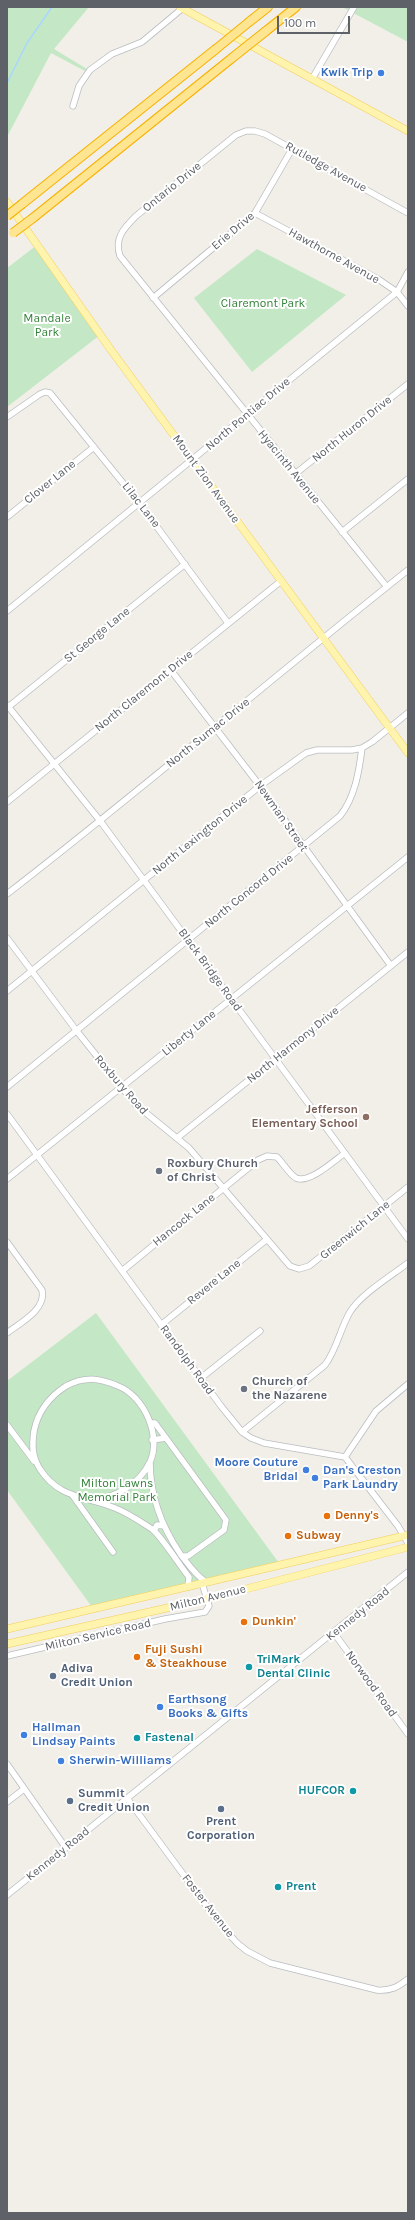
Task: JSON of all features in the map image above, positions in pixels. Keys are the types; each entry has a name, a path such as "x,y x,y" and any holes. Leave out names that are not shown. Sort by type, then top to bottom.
{"highway":[{"path":"7,216 268,7"},
{"path":"10,235 296,7"}],"main road":[{"path":"182,7 408,131"},
{"name":"Mount Zion Avenue","path":"7,202 104,340 408,752"},
{"name":"Milton Avenue","path":"7,1629 188,1586 407,1538"},
{"name":"Milton Avenue","path":"7,1644 207,1599 408,1547"}],"street":[{"path":"73,106 79,86 90,70 112,54 142,42 182,7"},
{"path":"312,79 354,7"},
{"name":"Rutledge Avenue","path":"241,133 255,131 265,134 408,212"},
{"name":"Ontario Drive","path":"119,251 118,238 122,230 136,216 227,142 241,133"},
{"name":"Erie Drive","path":"153,298 256,213 292,149"},
{"name":"Hawthorne Avenue","path":"256,213 378,279 396,292 408,306"},
{"name":"Hyacinth Avenue","path":"119,251 153,298 387,587"},
{"name":"North Pontiac Drive","path":"7,611 140,504 396,292 408,272"},
{"name":"North Huron Drive","path":"295,474 408,384"},
{"name":"Lilac Lane","path":"7,418 40,394 48,392 56,398 140,504 228,623"},
{"name":"Clover Lane","path":"7,518 94,447"},
{"path":"342,532 408,479"},
{"name":"St George Lane","path":"7,707 185,564"},
{"name":"North Sumac Drive","path":"7,894 101,822 215,726 408,570"},
{"name":"North Claremont Drive","path":"7,802 281,581"},
{"name":"Newman Street","path":"170,669 260,786 391,966"},
{"name":"Black Bridge Road","path":"7,707 101,822 408,1239"},
{"name":"North Lexington Drive","path":"7,991 260,786 306,753 317,750 352,750 362,748 408,713"},
{"name":"North Concord Drive","path":"7,1087 340,816 349,805 353,795 362,748"},
{"name":"Liberty Lane","path":"7,1179 38,1156 408,857"},
{"name":"Roxbury Road","path":"7,938 121,1088 155,1122 189,1148 266,1240 290,1266 299,1269"},
{"name":"North Harmony Drive","path":"177,1138 408,952"},
{"name":"Randolph Road","path":"7,1114 161,1325 242,1432 264,1443 345,1457"},
{"name":"Hancock Lane","path":"122,1271 258,1160 267,1156 277,1157 295,1177 303,1180 310,1178 344,1153"},
{"name":"Greenwich Lane","path":"299,1269 309,1266 408,1187"},
{"name":"Revere Lane","path":"161,1325 266,1240"},
{"path":"7,1244 42,1290 43,1300 40,1305 7,1333"},
{"path":"242,1432 325,1365 333,1355 351,1311 358,1303 408,1263"},
{"path":"201,1378 260,1331"},
{"path":"41,1471 34,1456 33,1439 38,1416 55,1394 80,1379 96,1379 121,1387 133,1395 142,1405 150,1423 152,1440 150,1462 151,1486 164,1526 185,1556 189,1566 204,1583 207,1599"},
{"path":"407,1538 345,1457 376,1411 408,1384"},
{"path":"150,1423 155,1423 226,1520 224,1530 185,1556"},
{"path":"7,1425 53,1486 73,1496 115,1508 154,1531 188,1577 188,1586"},
{"path":"152,1440 166,1438"},
{"path":"20,1442 27,1443 33,1439"},
{"path":"91,1500 114,1495 126,1489 140,1476 150,1462"},
{"path":"114,1495 113,1500 115,1508"},
{"path":"73,1496 113,1552"},
{"path":"154,1531 157,1526 164,1526"},
{"name":"Kennedy Road","path":"7,1895 408,1572"},
{"name":"Milton Service Road","path":"7,1656 165,1619 201,1614 208,1608 207,1599"},
{"name":"Norwood Road","path":"334,1633 408,1734"},
{"path":"7,1764 66,1848"},
{"path":"7,1802 24,1789"},
{"name":"Foster Avenue","path":"127,1798 218,1923 247,1951 270,1963 377,1990 388,1991 397,1988 408,1979"}],"green space":[{"path":"7,7 89,7 54,49 87,69 85,71 51,53 7,137"},
{"path":"342,7 408,7 408,42"},
{"name":"Mandale Park","path":"37,245 100,335 7,407 7,268"},
{"name":"Claremont Park","path":"257,249 346,295 252,372 194,298"},
{"name":"Milton Lawns Memorial Park","path":"96,1313 279,1563 92,1607 7,1490 7,1381"}],"waterway":[{"path":"7,83 27,43 52,7"}],"place":[{"name":"Kwik Trip","path":"381,73"},
{"name":"Jefferson Elementary School","path":"366,1117"},
{"name":"Roxbury Church of Christ","path":"159,1171"},
{"name":"Church of the Nazarene","path":"244,1389"},
{"name":"Moore Couture Bridal","path":"306,1470"},
{"name":"Dan's Creston Park Laundry","path":"315,1478"},
{"name":"Denny's","path":"327,1516"},
{"name":"Subway","path":"288,1536"},
{"name":"Dunkin'","path":"244,1622"},
{"name":"Fuji Sushi & Steakhouse","path":"137,1657"},
{"name":"TriMark Dental Clinic","path":"249,1667"},
{"name":"Adiva Credit Union","path":"53,1676"},
{"name":"Earthsong Books & Gifts","path":"160,1707"},
{"name":"Hallman Lindsay Paints","path":"24,1735"},
{"name":"Fastenal","path":"137,1738"},
{"name":"Sherwin-Williams","path":"61,1761"},
{"name":"HUFCOR","path":"353,1791"},
{"name":"Summit Credit Union","path":"70,1801"},
{"name":"Prent Corporation","path":"221,1809"},
{"name":"Prent","path":"278,1887"}]}
